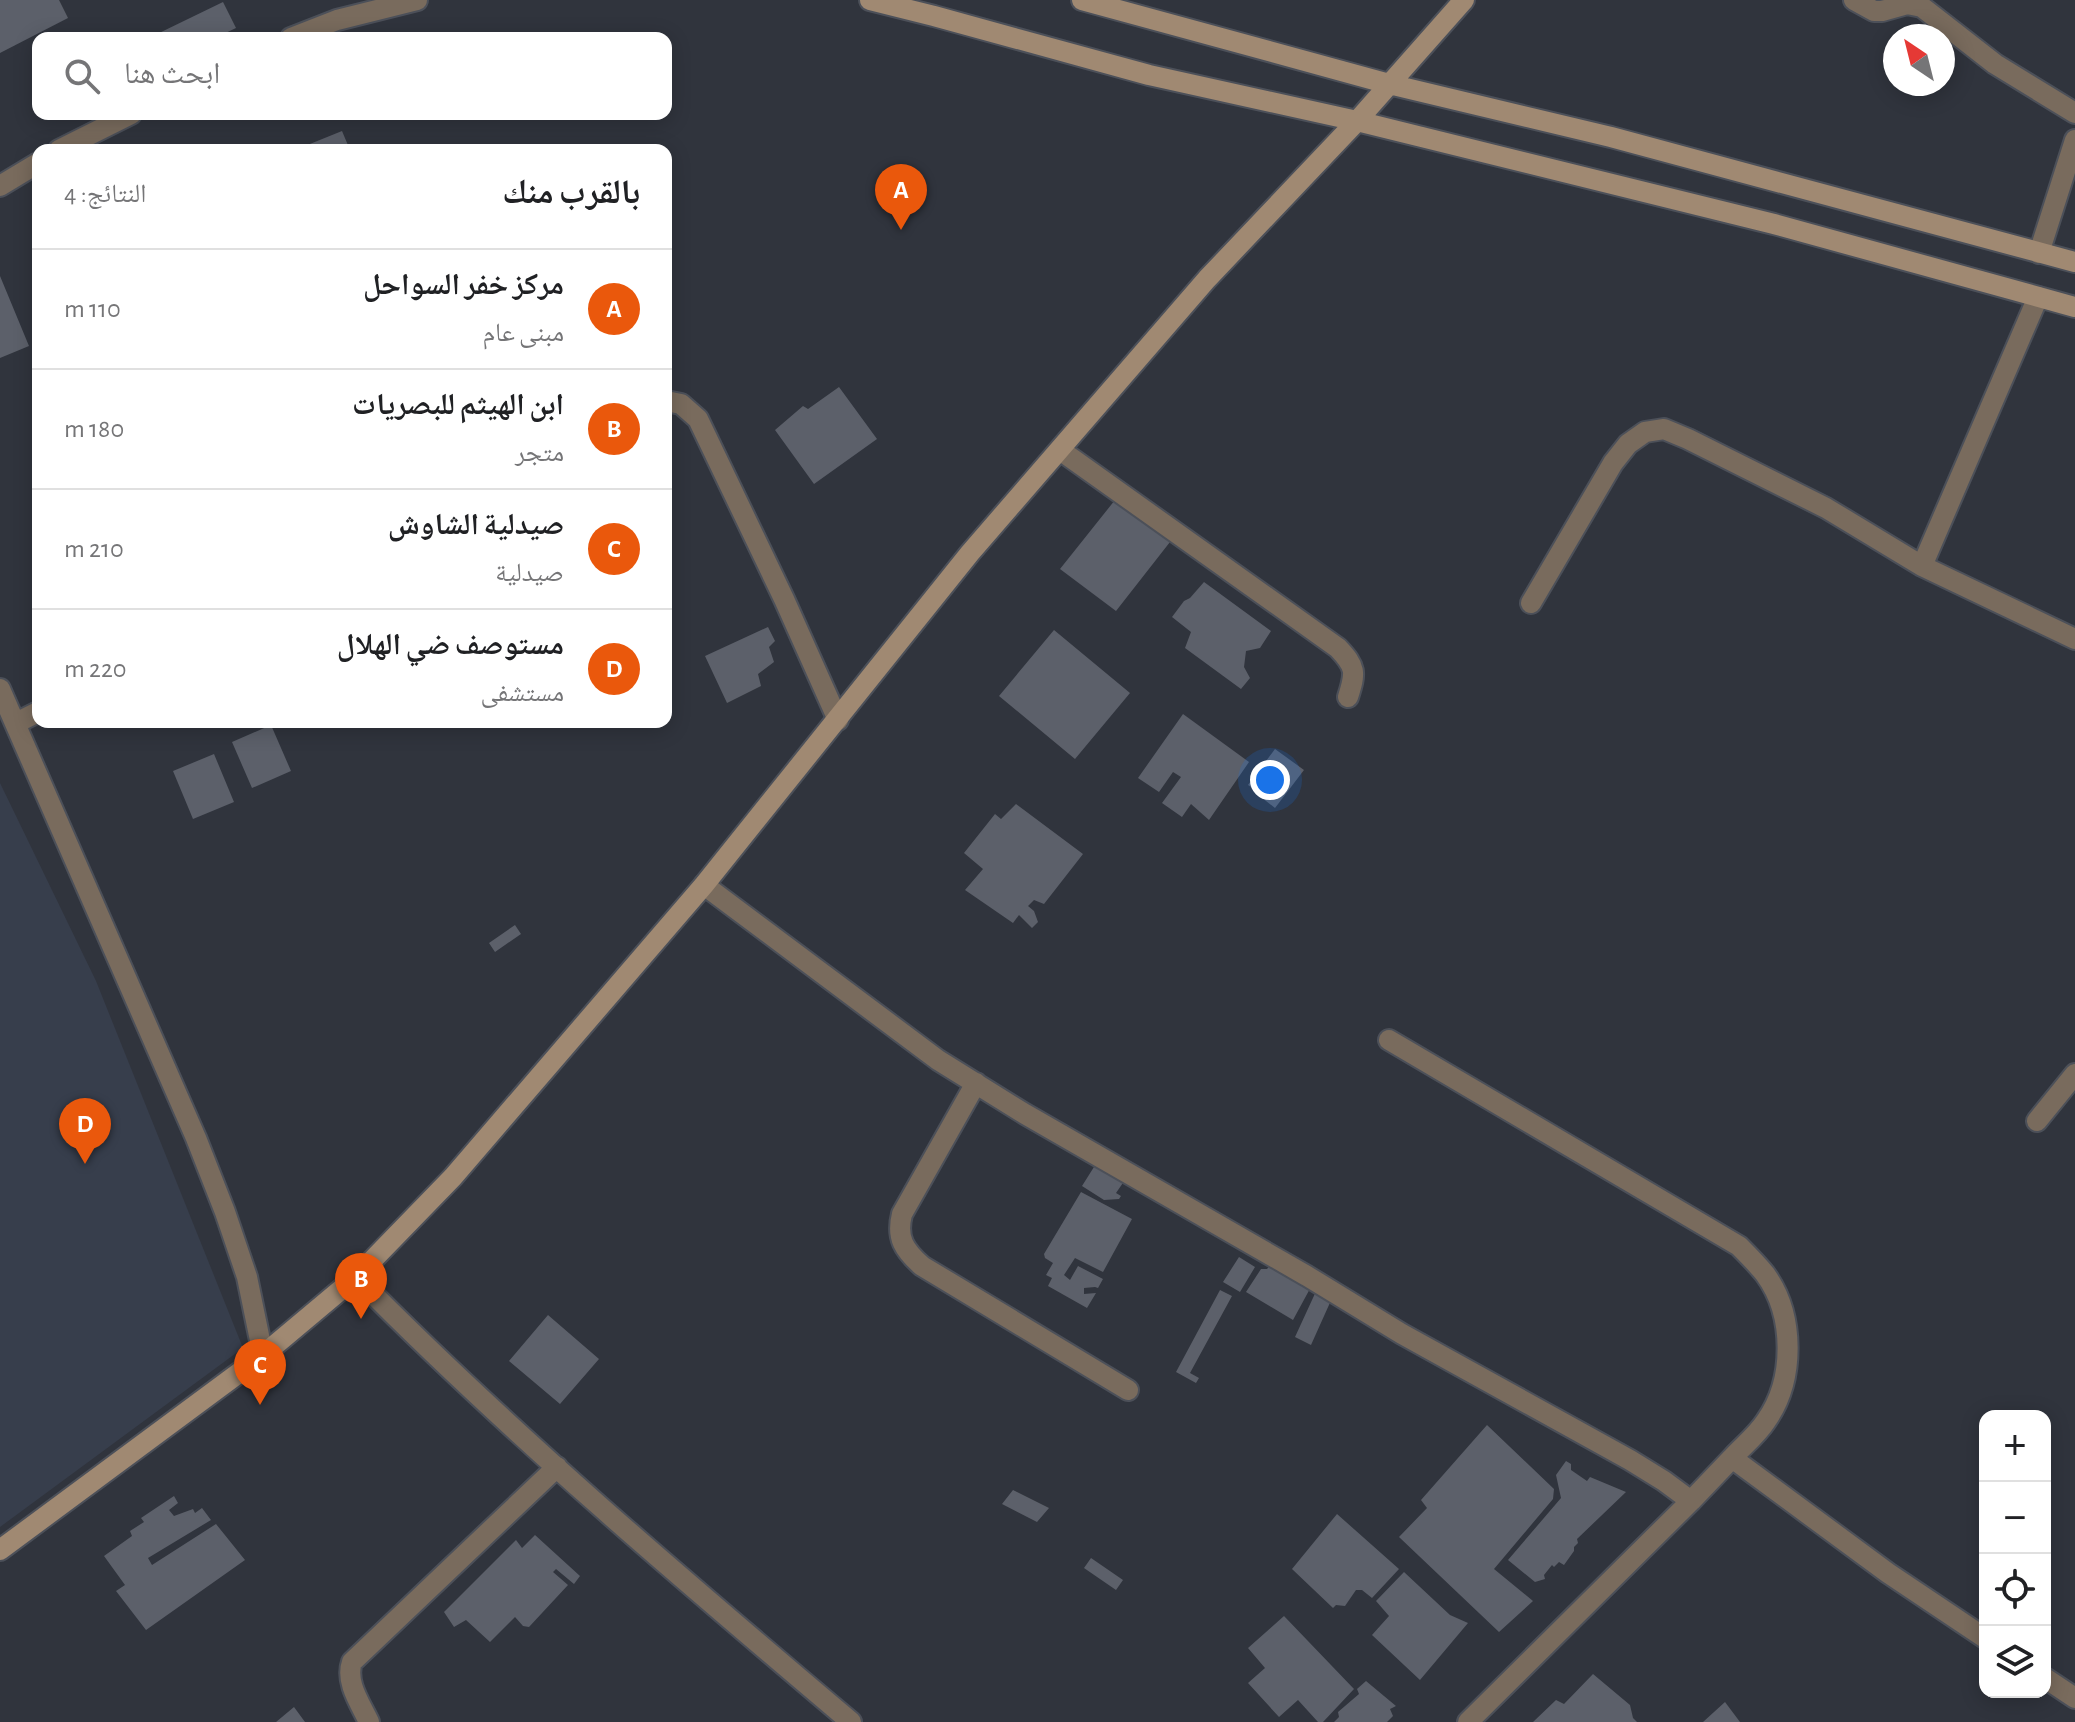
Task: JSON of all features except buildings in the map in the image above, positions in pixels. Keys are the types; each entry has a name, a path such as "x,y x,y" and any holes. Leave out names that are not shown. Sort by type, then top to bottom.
{"main road":[{"path":"870,0 1149,75 1357,121 1774,224 2075,307"},
{"path":"1082,0 1389,84 1611,137 2075,262"},
{"path":"0,1550 263,1355 356,1277 453,1177 704,885 970,553 1207,279 1357,121 1464,0"}],"street":[{"path":"306,32 337,20 417,0"},
{"path":"1854,0 1874,11 1907,4 1922,7 1995,64 2075,113"},
{"path":"71,144 119,120"},
{"path":"2039,253 2075,140"},
{"path":"0,186 32,167"},
{"path":"1922,566 2038,297"},
{"path":"672,402 681,404 698,419 838,720"},
{"path":"1531,603 1613,463 1628,444 1645,432 1664,429 1826,508 1922,566 2075,639"},
{"path":"1060,450 1338,648 1354,670 1348,697"},
{"path":"0,689 196,1138 247,1277 263,1355"},
{"path":"16,723 32,715"},
{"path":"704,885 938,1060 1402,1334 1607,1447 1691,1501"},
{"path":"1389,1040 1739,1246 1766,1276 1784,1314 1785,1384 1765,1424 1468,1722"},
{"path":"2037,1121 2075,1074"},
{"path":"976,1083 902,1214 899,1224 902,1244 922,1266 1128,1390"},
{"path":"356,1277 423,1344 557,1467 851,1722"},
{"path":"1732,1458 1888,1573 1979,1634"},
{"path":"369,1722 353,1687 349,1672 352,1662 557,1467"},
{"path":"2051,1682 2075,1698"}],"shaded area":[{"path":"0,783 96,981 243,1348 0,1527"}],"place":[{"name":"مركز خفر السواحل","path":"901,230"},
{"name":"مستوصف ضي الهلال","path":"85,1164"},
{"name":"ابن الهيثم للبصريات","path":"361,1319"},
{"name":"صيدلية الشاوش","path":"260,1405"}]}
